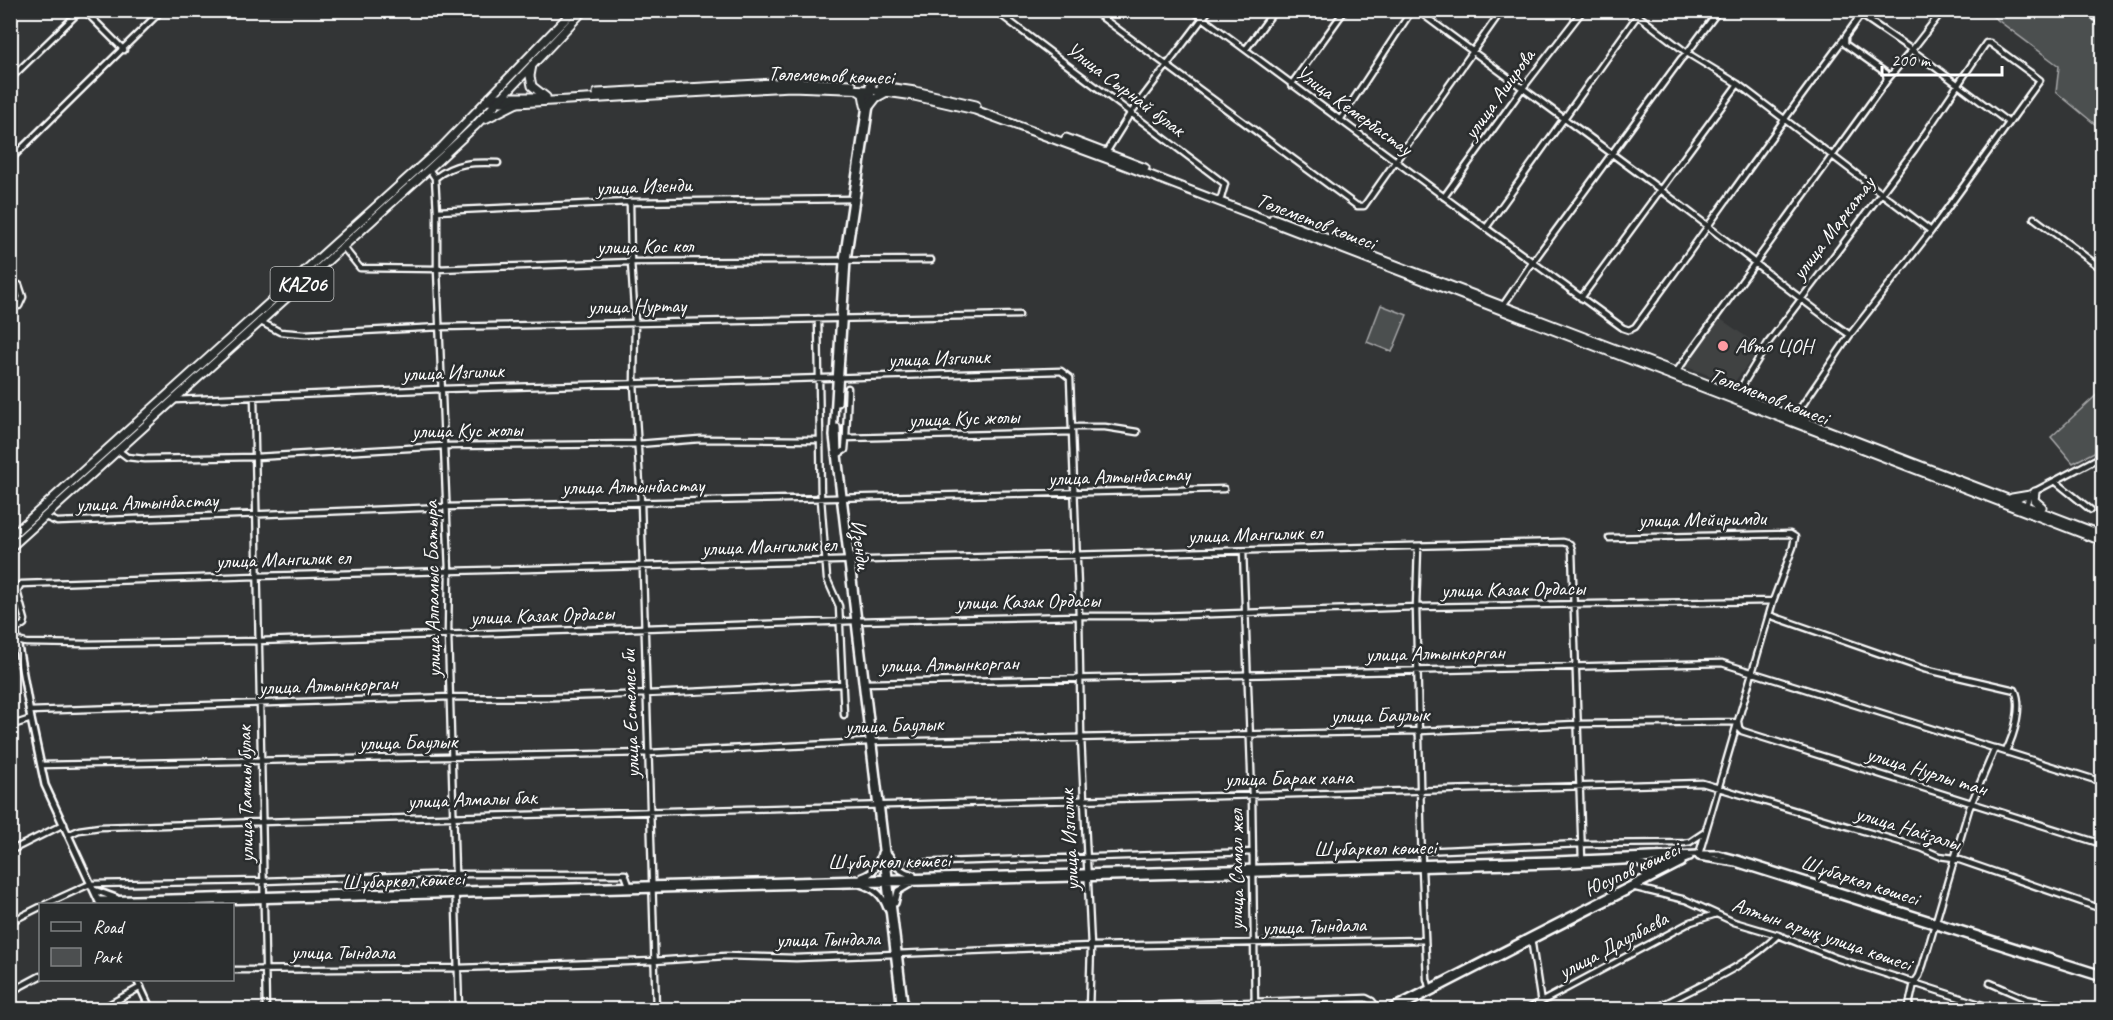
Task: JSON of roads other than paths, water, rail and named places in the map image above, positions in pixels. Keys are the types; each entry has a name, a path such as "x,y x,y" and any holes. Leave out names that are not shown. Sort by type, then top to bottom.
{"main road":[{"name":"KАZ06","path":"10,548 259,321 344,248 475,126 493,99 574,10"},
{"name":"KАZ06","path":"10,537 443,146 532,63 584,10"},
{"path":"532,63 530,76 532,87 546,97"},
{"name":"Төлеметов көшесі","path":"493,99 791,82 915,91 976,105 1502,307 1795,416 2008,498 2025,508 2103,535"},
{"name":"Төлеметов көшесі","path":"493,99 518,103 746,89 870,87 936,100 984,113 1221,198 1502,307 1661,372 2025,508 2103,541"},
{"path":"849,88 861,91 867,106 879,95 891,92"},
{"path":"475,126 500,110 518,103"},
{"path":"1661,372 1677,371"},
{"path":"2008,498 2032,493 2036,504 2065,520"}],"street":[{"path":"10,79 82,10 124,50"},
{"path":"10,159 124,50 162,10"},
{"path":"1092,10 1357,206 1365,206 1502,10"},
{"name":"Улица Кемербастау","path":"1192,10 1532,263 1629,330 1635,327 1784,118 1865,10"},
{"path":"1104,155 1130,114 1209,10"},
{"path":"1246,49 1275,10"},
{"path":"1292,85 1345,10"},
{"path":"1340,120 1412,10"},
{"path":"1417,10 1612,153 1709,226 1800,300 1850,335"},
{"name":"улица Аширова","path":"1444,197 1582,10"},
{"path":"1631,10 1687,53 1738,84 1931,231"},
{"path":"1502,307 1612,153 1719,10"},
{"path":"1795,416 1850,335 1931,231 2009,123 1912,50 1854,10"},
{"path":"1677,371 1887,80 1943,10"},
{"path":"2089,10 2103,24"},
{"name":"Улица Сырнай булак","path":"996,11 1225,184 1221,198"},
{"path":"1486,228 1562,118 1637,16"},
{"path":"1843,40 1845,44 1886,73 1887,80"},
{"name":"улица Маркатау","path":"1737,394 1768,344 1880,192 1914,150 1986,43 1990,43 2040,80 2009,123"},
{"path":"1581,298 1738,84"},
{"name":"Изенди","path":"870,87 845,260 833,436 903,1010"},
{"path":"429,169 435,178 451,166 478,162 498,163"},
{"name":"улица Алпамыс Батыра","path":"435,178 449,571 448,634 459,1010"},
{"name":"улица Изенди","path":"437,211 630,202 853,199"},
{"name":"улица Естемес би","path":"630,202 634,384 641,502 656,1010"},
{"path":"2034,218 2103,269"},
{"name":"улица Кос кол","path":"344,248 360,268 437,269 631,262 931,260"},
{"path":"10,280 19,285 22,297 19,306 10,306"},
{"name":"улица Нуртау","path":"259,321 280,332 305,334 441,327 1019,315"},
{"path":"818,319 819,440 826,579 838,599 844,716"},
{"name":"улица Изгилик","path":"175,400 442,389 1061,371 1070,378 1076,494 1081,737 1091,946 1089,1008"},
{"path":"836,455 845,450 848,388"},
{"name":"улица Тамшы булак","path":"254,397 266,1010"},
{"name":"улица Кус жолы","path":"846,438 1105,427 1137,432"},
{"name":"улица Кус жолы","path":"119,451 134,459 255,457 444,446 638,444 700,439 819,440"},
{"path":"2025,508 2032,493 2103,456"},
{"path":"2055,481 2091,510"},
{"name":"улица Алтынбастау","path":"45,518 57,522 446,507 1224,489"},
{"name":"улица Мейиримди","path":"1609,538 1790,534 1795,537 1793,547 1773,600"},
{"name":"улица Мангилик ел","path":"16,630 24,624 25,620 17,591 21,584 849,560 1418,547 1531,542 1570,544 1573,605"},
{"path":"1418,547 1416,607 1422,866 1430,990"},
{"name":"улица Самал жел","path":"1243,551 1252,796 1255,1010"},
{"path":"1697,855 1754,672 1773,600"},
{"name":"улица Казак Ордасы","path":"14,640 26,643 85,644 856,621 1156,616 1416,607 1773,600"},
{"path":"10,601 16,630 14,640 45,785 100,903"},
{"path":"1573,605 1582,861"},
{"path":"1769,615 1924,669 2016,690 2019,697 2016,722 2006,751"},
{"name":"улица Алтынкорган","path":"864,682 1722,663 2103,782"},
{"name":"улица Алтынкорган","path":"29,711 451,697 646,694 843,684"},
{"path":"10,726 31,719"},
{"name":"улица Баулык","path":"40,765 452,758 648,753 871,742 1420,732 1576,724 1738,722"},
{"name":"улица Нурлы тан","path":"1738,722 1742,731 2103,844"},
{"path":"1908,1010 1914,983 1919,976 1972,803 1995,748"},
{"name":"улица Найзалы","path":"1702,783 1921,848 1939,856 1954,858 2103,909"},
{"name":"улица Барак хана","path":"879,804 1702,783"},
{"name":"улица Алмалы бак","path":"69,835 79,830 100,827 879,804"},
{"path":"10,851 64,824"},
{"path":"1422,851 1581,844 1684,843 1690,842 1705,832"},
{"path":"884,848 896,866 903,872 920,879"},
{"path":"855,881 867,876 873,870 884,848"},
{"path":"910,863 1253,852"},
{"name":"Шұбаркөл көшесі","path":"100,903 1631,860 1697,855"},
{"name":"Шұбаркөл көшесі","path":"1582,861 1697,855 1718,855 1737,859 2103,976"},
{"name":"Юсупов көшесі","path":"1532,939 1672,864 1697,855"},
{"name":"Юсупов көшесі","path":"1387,1010 1636,888 1697,855"},
{"path":"1631,860 1644,866 1645,878"},
{"name":"Шұбаркөл көшесі","path":"92,886 454,874 620,873 625,874 630,885"},
{"path":"892,915 898,891 920,879"},
{"path":"855,881 876,891 892,915"},
{"path":"92,886 121,902"},
{"path":"49,903 92,886"},
{"name":"Шұбаркөл көшесі","path":"454,892 651,886"},
{"name":"Алтын арық улица көшесі","path":"1636,888 1686,900 1734,922 1778,935 1836,958 1998,1010"},
{"path":"10,922 39,908"},
{"name":"улица Даулбаева","path":"1526,1010 1691,922 1716,914"},
{"path":"1653,1010 1740,965 1764,949 1778,935"},
{"path":"1532,939 1542,1010"},
{"name":"улица Тындала","path":"234,970 458,968 654,961 725,956 796,958 1091,946 1425,940"},
{"path":"10,992 39,977"},
{"path":"138,981 151,1010"},
{"path":"1989,983 2027,999 2083,1010"},
{"path":"99,1010 141,987"},
{"name":"Юсупов көшесі","path":"1396,1010 1430,990"},
{"path":"1026,1010 1366,998 1372,1001 1379,1010"},
{"path":"1791,1006 1802,1010"}],"place":[{"name":"Авто ЦОН","path":"1723,346"}]}
